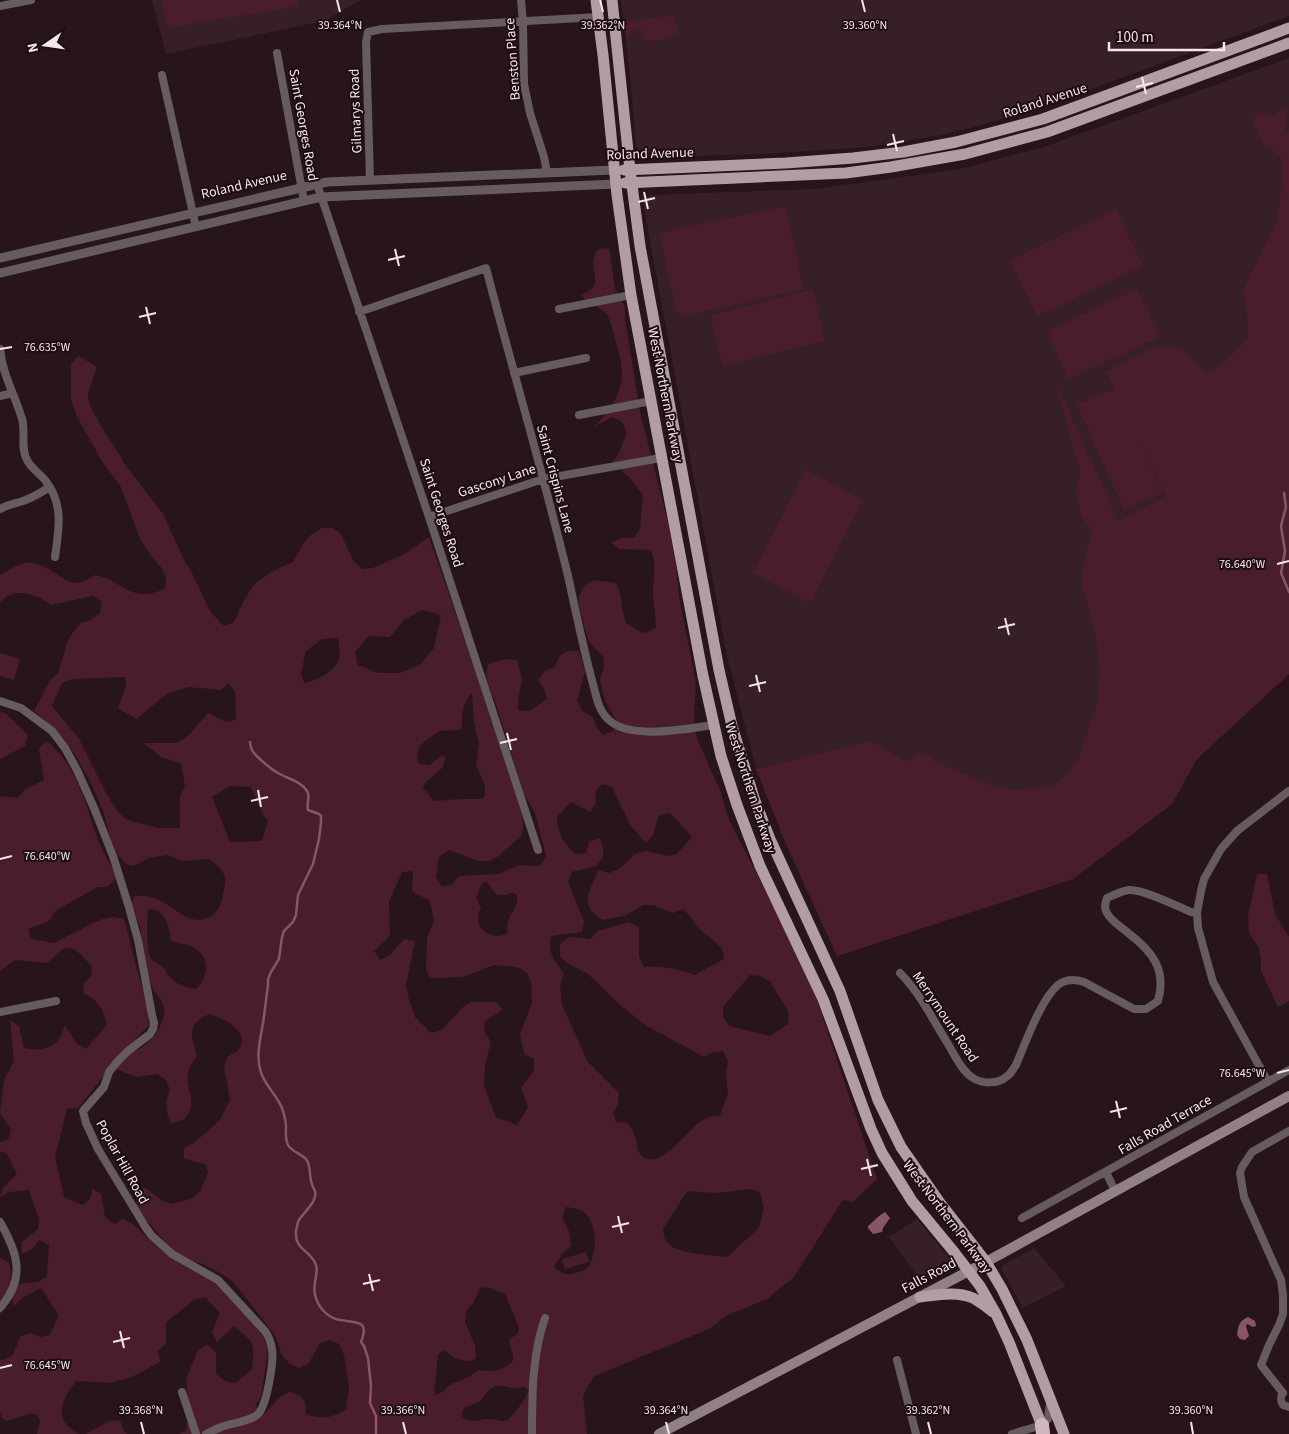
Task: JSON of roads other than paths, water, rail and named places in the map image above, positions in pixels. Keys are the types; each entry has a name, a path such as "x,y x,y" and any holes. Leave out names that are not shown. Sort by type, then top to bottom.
{"main road":[{"name":"West Northern Parkway","path":"596,0 614,170 631,295 713,725 728,779 757,858 824,999 871,1129 882,1153 912,1201 980,1286 1009,1342 1043,1431"},
{"name":"West Northern Parkway","path":"612,0 640,246 719,670 732,726 755,801 777,855 840,991 878,1100 901,1148 940,1203 986,1262 1016,1314 1064,1434"},
{"name":"Roland Avenue","path":"614,170 853,158 903,152 949,143 1043,119 1289,28"},
{"name":"Roland Avenue","path":"616,184 846,173 956,156 1047,132 1289,43"},
{"name":"Falls Road","path":"659,1434 986,1262 1289,1096"},
{"path":"920,1297 945,1294 959,1295 972,1298 996,1314"}],"street":[{"path":"0,6 31,0"},
{"name":"Benston Place","path":"521,0 524,84 547,173"},
{"path":"523,22 599,17"},
{"name":"Gilmarys Road","path":"370,180 366,42 368,32 374,30 523,22"},
{"name":"Saint Georges Road","path":"278,52 304,201"},
{"path":"162,75 196,227"},
{"name":"Roland Avenue","path":"0,258 336,181 614,170"},
{"path":"450,177 450,191"},
{"name":"Saint Georges Road","path":"317,184 538,850"},
{"name":"Roland Avenue","path":"0,273 321,197 616,184"},
{"name":"Saint Crispins Lane","path":"359,312 486,268 543,479 568,576 586,660 599,705 607,719 622,729 641,732 713,725"},
{"path":"559,309 631,295"},
{"path":"0,349 3,369 22,418 24,455 26,460 45,479 56,499 59,513 55,557"},
{"path":"514,373 586,358"},
{"path":"0,396 12,393"},
{"path":"579,415 651,401"},
{"name":"Gascony Lane","path":"429,517 543,479 662,458"},
{"path":"0,508 36,496 50,487"},
{"name":"Poplar Hill Road","path":"0,701 21,708 52,730 69,756 94,808 113,856 138,940 154,1023 153,1029 144,1039 122,1056 109,1072 104,1087 84,1111 86,1122 98,1149 152,1236 172,1254 218,1280 270,1338 272,1366 267,1394 260,1412 254,1417 224,1426 206,1434"},
{"path":"1268,1082 1213,982 1198,928 1197,913 1204,879 1221,849 1238,831 1288,792"},
{"name":"Merrymount Road","path":"900,973 917,994 957,1059 972,1078 983,1082 1000,1081 1016,1065 1046,999 1063,982 1076,980 1084,982 1134,1009 1146,1009 1158,1001 1162,985 1158,967 1143,944 1106,913 1106,898 1132,890 1197,913"},
{"path":"0,1012 56,1001"},
{"name":"Falls Road Terrace","path":"1022,1218 1289,1070"},
{"path":"1289,1131 1252,1152 1240,1173 1244,1197 1281,1280 1286,1305 1261,1365 1286,1392 1281,1396 1280,1401 1283,1405 1289,1407"},
{"path":"1106,1172 1115,1191"},
{"path":"0,1222 13,1244 17,1266 12,1292 0,1308"},
{"path":"532,1434 536,1348 545,1318"},
{"path":"897,1360 916,1434"},
{"path":"182,1392 196,1434"},
{"path":"1012,1434 1043,1431 1050,1414 1049,1394"}],"waterway":[{"path":"1284,493 1286,507 1281,526 1285,551 1281,573 1289,592"},
{"path":"250,742 253,752 264,762 275,771 298,782 307,791 309,796 308,810 321,816 319,839 313,864 298,895 296,915 293,922 284,931 279,959 268,979 259,1062 264,1079 282,1108 286,1122 288,1145 306,1159 309,1164 315,1195 313,1202 298,1221 296,1237 300,1246 314,1260 316,1265 317,1272 314,1290 316,1298 323,1311 331,1317 356,1322 363,1326 364,1329 361,1342 368,1358 371,1386 370,1403 376,1416 376,1434"}]}
